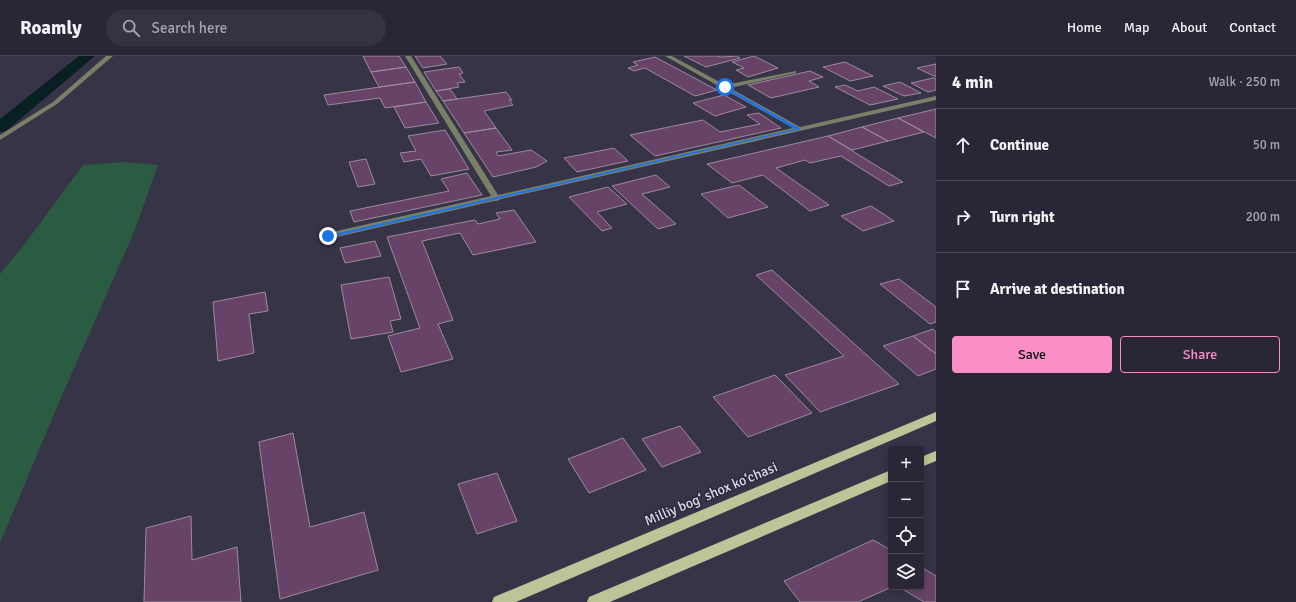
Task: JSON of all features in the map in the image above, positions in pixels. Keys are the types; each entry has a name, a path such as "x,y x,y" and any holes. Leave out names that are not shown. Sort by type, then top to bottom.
{"main road":[{"name":"Milliy bog‘ shox ko‘chasi","path":"499,602 936,416"},
{"path":"924,461 936,456"},
{"path":"594,602 888,476"}],"street":[{"path":"0,138 55,104 110,56"},
{"path":"408,56 497,199"},
{"path":"668,56 799,129"},
{"path":"725,87 794,72"},
{"path":"328,236 497,199 936,98"}],"green space":[{"path":"123,162 158,165 134,232 60,400 0,543 0,274 24,245 83,165"}],"building":[{"path":"363,56 399,56 406,67 371,72"},
{"path":"415,56 440,56 447,64 423,68"},
{"path":"684,56 737,56 740,58 706,67"},
{"path":"754,56 778,68 748,77 736,70 744,68 732,62"},
{"path":"655,57 717,90 695,96 645,68 634,71 628,68 638,65 633,62"},
{"path":"845,62 873,76 850,81 823,67"},
{"path":"936,64 936,77 917,68"},
{"path":"406,67 415,82 379,87 371,72"},
{"path":"459,67 463,73 459,74 465,82 457,83 459,87 436,91 424,72"},
{"path":"810,71 823,77 809,81 819,87 771,98 748,85"},
{"path":"933,78 936,79 936,90 928,92 911,83"},
{"path":"415,82 426,102 385,108 380,98 328,105 324,95"},
{"path":"900,82 921,93 904,96 883,86"},
{"path":"845,85 858,91 874,87 898,99 870,105 835,87"},
{"path":"450,89 457,99 443,101 436,91"},
{"path":"506,92 512,100 509,100 513,105 484,111 496,128 464,133 443,101"},
{"path":"724,95 746,107 715,116 693,103"},
{"path":"426,102 439,123 405,128 394,107"},
{"path":"936,109 936,138 898,118"},
{"path":"759,113 781,128 655,156 630,135 703,120 720,132 760,124 747,115"},
{"path":"898,118 924,132 888,141 862,127"},
{"path":"862,127 888,141 852,150 828,136"},
{"path":"496,128 512,150 496,152 498,156 531,150 547,161 536,167 493,177 464,133"},
{"path":"445,130 469,169 431,176 421,159 404,162 400,153 416,151 408,136"},
{"path":"828,136 903,182 889,186 841,156 810,163 805,160 776,168 829,205 810,211 763,175 732,183 707,164"},
{"path":"614,148 628,161 577,172 564,158"},
{"path":"366,159 375,184 358,187 349,162"},
{"path":"467,173 482,195 354,222 350,211 449,191 441,179"},
{"path":"656,175 670,187 642,194 676,224 658,229 612,186"},
{"path":"739,185 768,207 728,218 701,194"},
{"path":"608,187 627,204 597,212 612,228 602,231 569,197"},
{"path":"871,206 894,221 863,231 841,216"},
{"path":"514,210 536,242 473,255 460,233 422,241 453,320 438,324 453,359 401,372 388,336 420,328 387,237 475,220 478,224 500,219 496,213"},
{"path":"375,241 381,256 345,263 340,248"},
{"path":"772,270 899,384 820,412 785,375 844,356 756,275"},
{"path":"389,277 401,319 390,321 393,332 351,339 341,285"},
{"path":"899,279 936,307 936,322 930,324 880,284"},
{"path":"265,292 268,311 249,314 254,353 218,361 213,302"},
{"path":"933,329 936,332 936,354 913,336"},
{"path":"913,336 936,354 936,369 918,376 883,346"},
{"path":"775,375 812,413 748,437 713,397"},
{"path":"680,426 701,452 662,467 642,439"},
{"path":"293,433 310,527 364,512 378,570 280,599 259,442"},
{"path":"623,438 646,470 589,493 568,459"},
{"path":"497,473 517,521 477,534 458,484"},
{"path":"191,516 192,560 237,547 241,602 144,602 146,528"},
{"path":"873,540 888,548 888,589 858,602 800,602 784,581"},
{"path":"924,569 936,576 936,602 924,602 904,590 924,590"}],"waterway":[{"path":"0,127 88,56"}],"route":[{"path":"328,236 497,199 799,129 725,87"}]}
